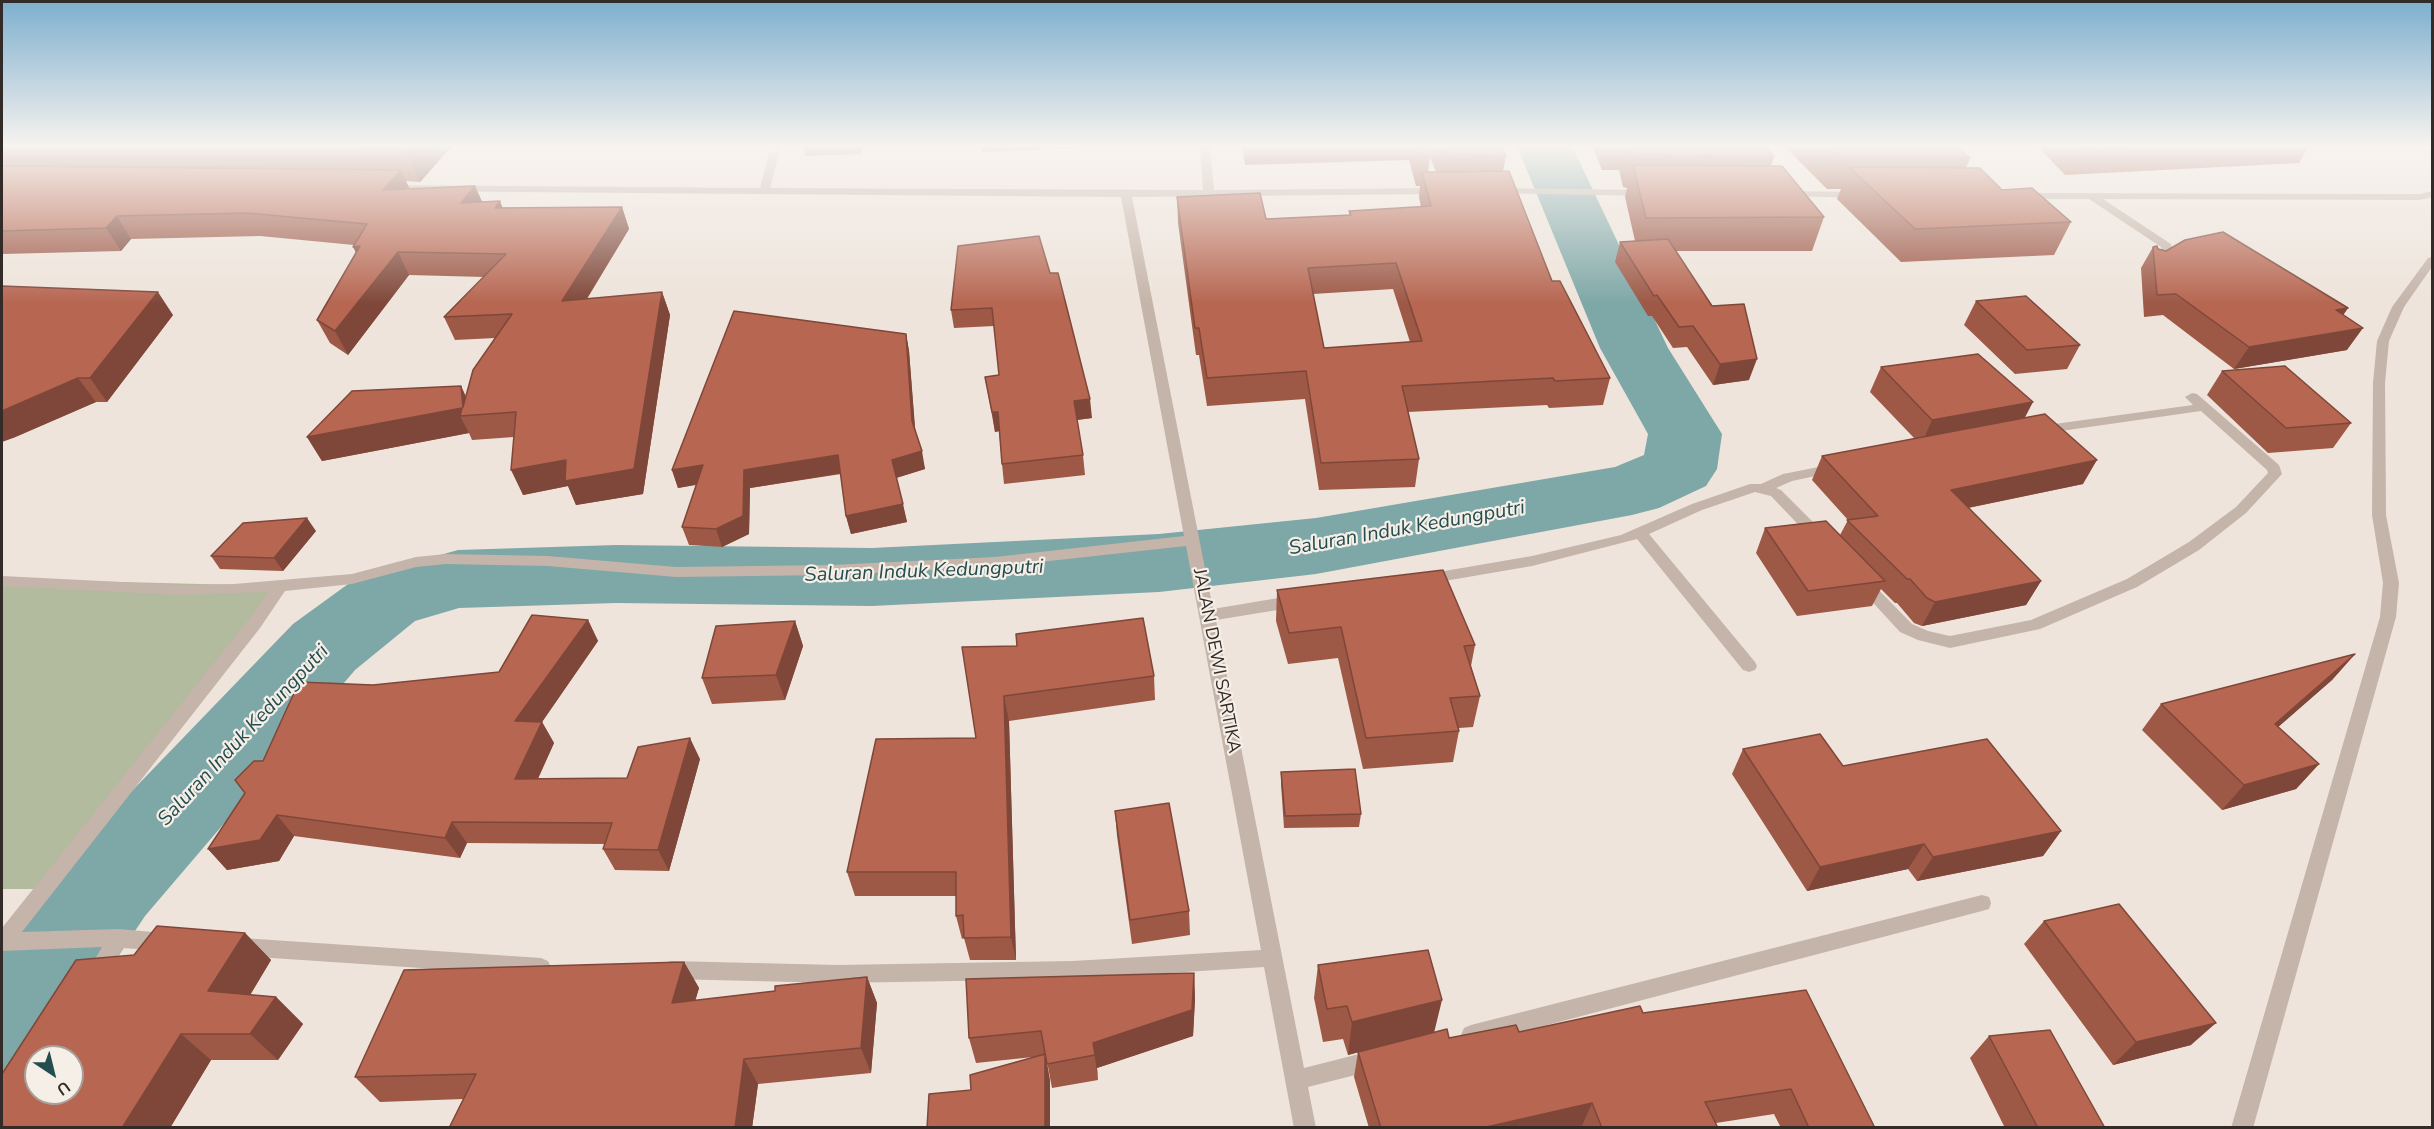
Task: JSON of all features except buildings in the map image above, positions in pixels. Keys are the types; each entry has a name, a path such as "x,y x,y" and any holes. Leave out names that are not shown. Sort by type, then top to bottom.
{"street":[{"name":"JALAN DEWI SARTIKA","path":"1127,199 1305,1128"},
{"path":"2095,199 2167,246 2168,257 2153,268"},
{"path":"2242,1128 2388,617 2391,583 2379,515 2379,383 2383,341 2398,307 2433,260"},
{"path":"1849,568 1906,628 1924,636 1950,642 2034,625 2132,583 2194,546 2241,510 2275,474 2274,468 2198,402 2031,432"},
{"path":"1766,488 1788,477 1844,466"},
{"path":"1416,581 1532,561 1625,539 1730,494 1755,487 1766,488 1776,493 1833,552"},
{"path":"1640,533 1749,666"},
{"path":"2,581 180,590 280,586 352,579 416,562 446,559 548,561 676,572 832,570 995,562 1193,541"},
{"path":"2,942 254,624 280,586"},
{"path":"1206,608 1312,598"},
{"path":"1456,1039 1982,903"},
{"path":"2,942 110,938 182,943"},
{"path":"87,988 110,938"},
{"path":"228,946 559,968"},
{"path":"652,970 838,974 1061,970 1273,958"},
{"path":"1296,1080 1388,1056"}],"green space":[{"path":"2,579 280,586 43,889 2,889"}],"waterway":[{"name":"Saluran Induk Kedungputri","path":"2,1033 109,884 324,647 385,600 458,579 616,574 872,577 1159,563 1316,546 1632,490 1679,469 1685,434 1634,348 1567,199"}]}
